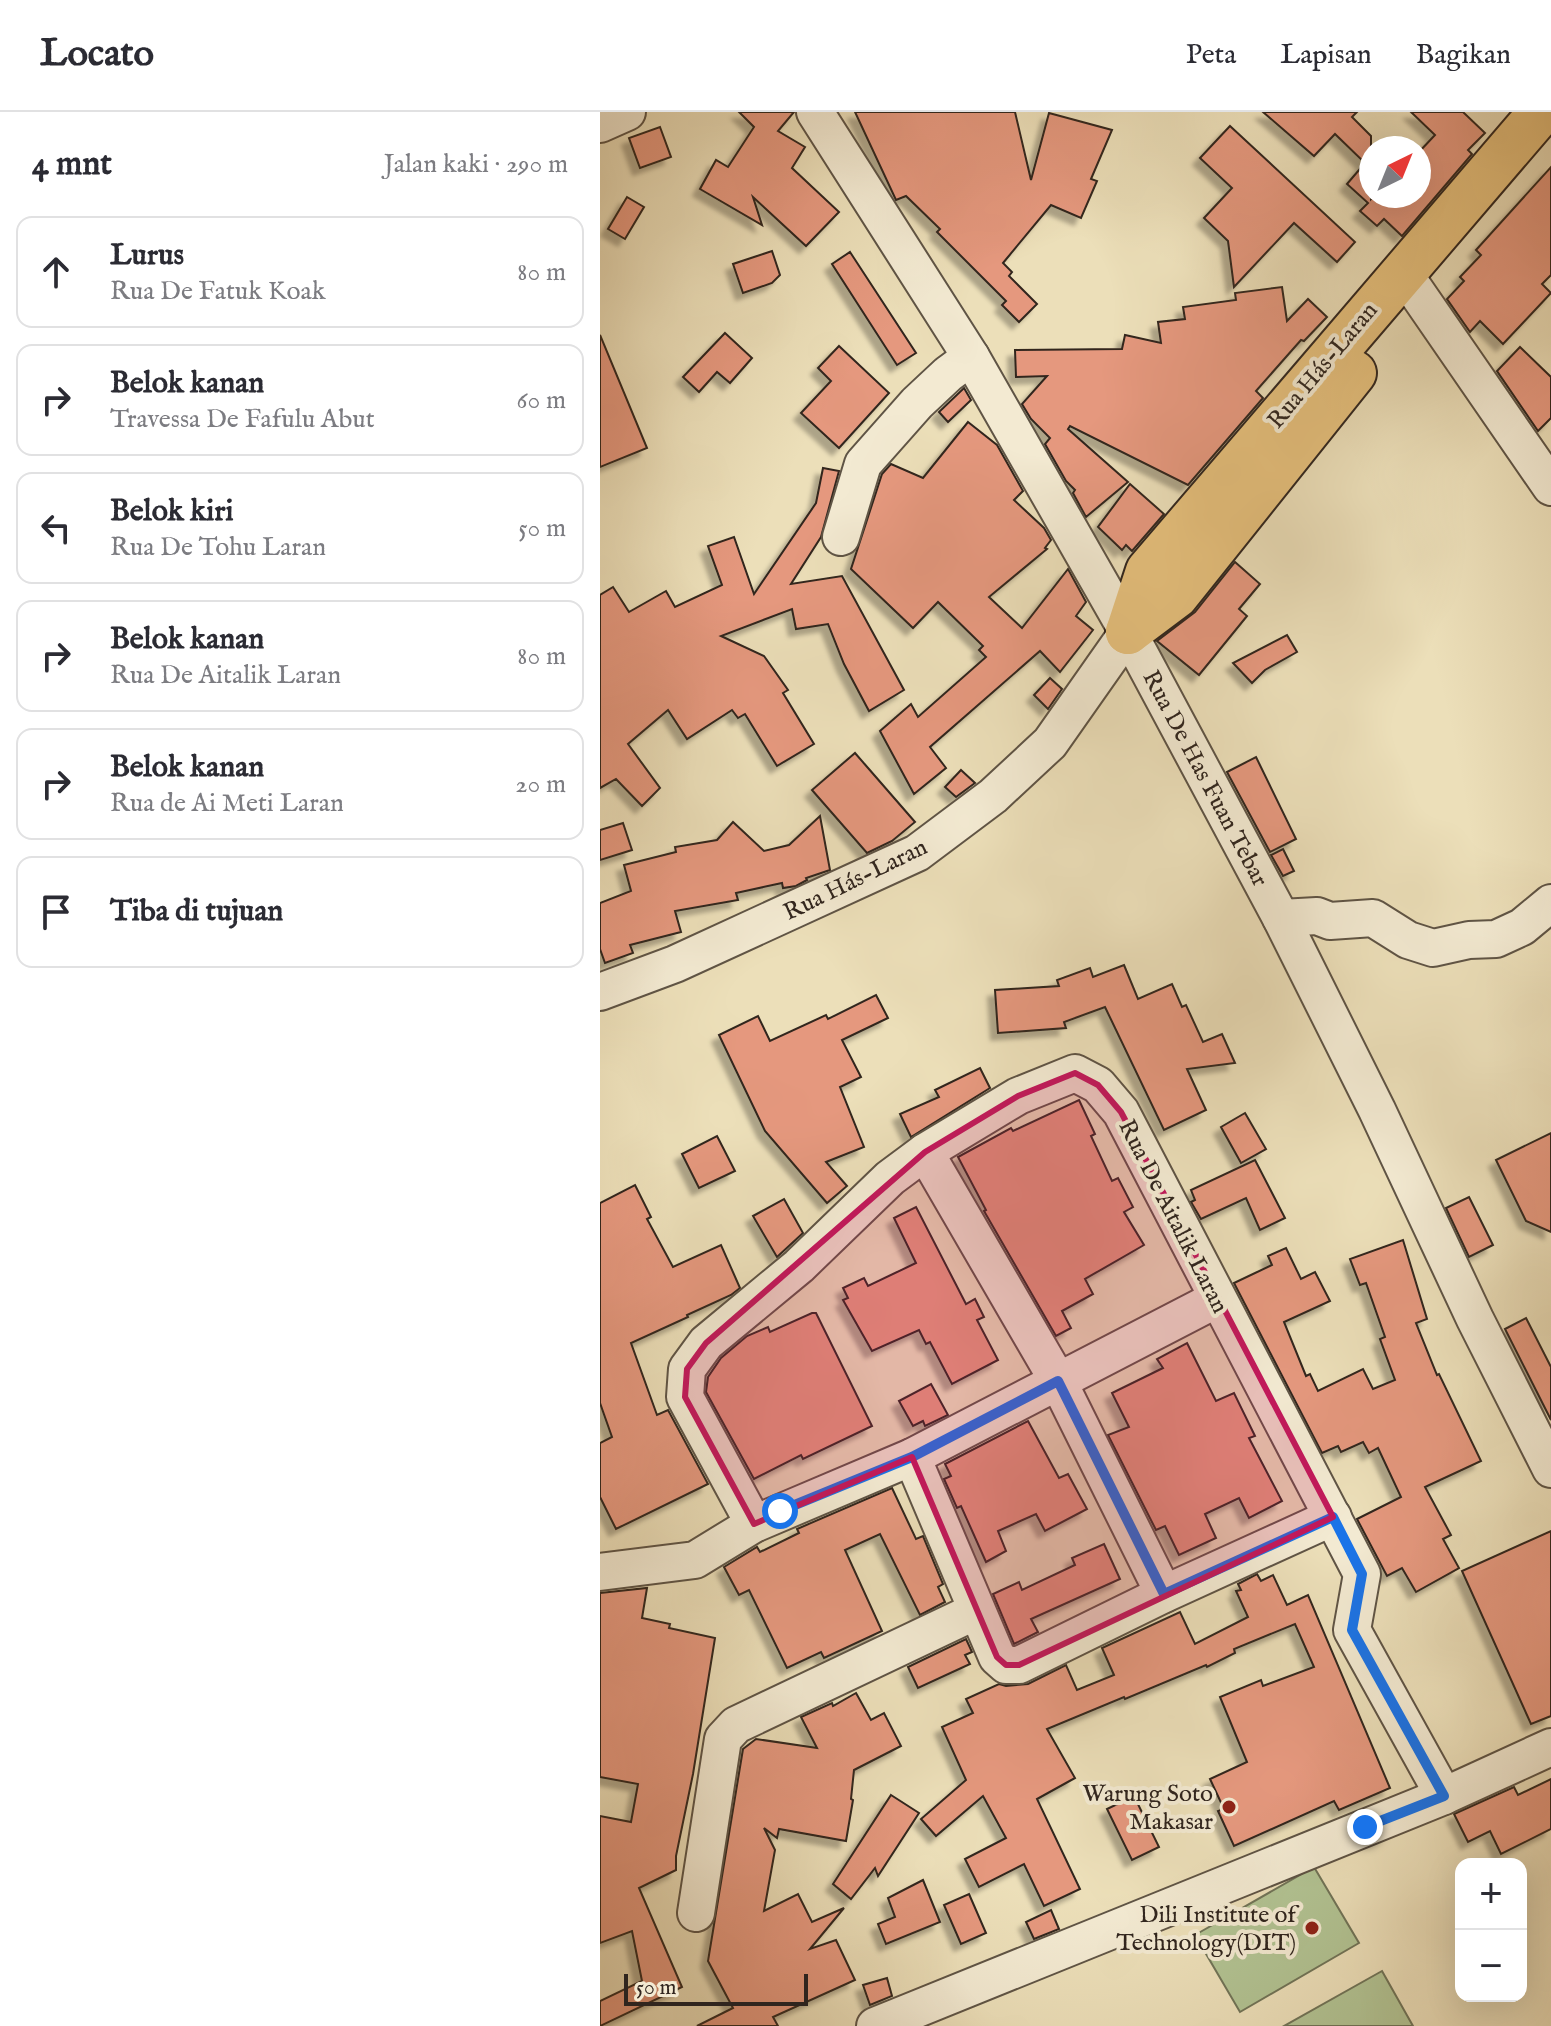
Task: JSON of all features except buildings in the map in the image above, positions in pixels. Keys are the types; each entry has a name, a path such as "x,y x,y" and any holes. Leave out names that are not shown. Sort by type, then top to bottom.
{"main road":[{"name":"Rua Hás-Laran","path":"1409,282 1541,112"},
{"name":"Rua Hás-Laran","path":"1128,632 1148,571 1409,282 1551,139"}],"street":[{"path":"600,124 627,112"},
{"name":"Rua De Has Fuan Tebar","path":"815,112 971,357 1128,632 1281,918 1551,1469"},
{"path":"1409,282 1549,479"},
{"path":"841,537 863,464 917,403 971,357"},
{"name":"Rua Hás-Laran","path":"600,992 675,964 917,853 993,796 1050,743 1128,632"},
{"path":"1281,918 1317,916 1330,921 1373,918 1408,940 1433,948 1469,940 1496,939 1522,927 1551,903"},
{"name":"Rua De Aitalik Laran","path":"754,1524 685,1397 687,1369 706,1343 799,1266 890,1178 925,1152 1018,1096 1075,1073 1098,1085 1121,1112 1333,1517 1362,1574 1352,1630 1444,1796"},
{"path":"925,1152 1058,1381 1164,1594"},
{"path":"600,1572 695,1560 754,1524 912,1457 1217,1299"},
{"path":"912,1457 976,1611 997,1657 1006,1665 1019,1665 1164,1594 1333,1517"},
{"path":"696,1913 723,1739 736,1725 976,1611"},
{"path":"875,2026 1444,1796 1551,1747"}],"highlighted area":[{"path":"1075,1073 1098,1085 1121,1112 1333,1517 1019,1665 1006,1665 997,1657 912,1457 754,1524 685,1397 687,1369 706,1343 925,1152 1018,1096"}],"green space":[{"path":"1314,1867 1359,1943 1240,2012 1195,1935"},
{"path":"1382,1971 1413,2026 1284,2026"}],"place":[{"name":"Warung Soto Makasar","path":"1229,1807"},
{"name":"Dili Institute of Technology(DIT)","path":"1312,1928"}],"route":[{"path":"780,1511 912,1457 1058,1381 1164,1594 1333,1517 1362,1574 1352,1630 1444,1796 1365,1827"}]}
